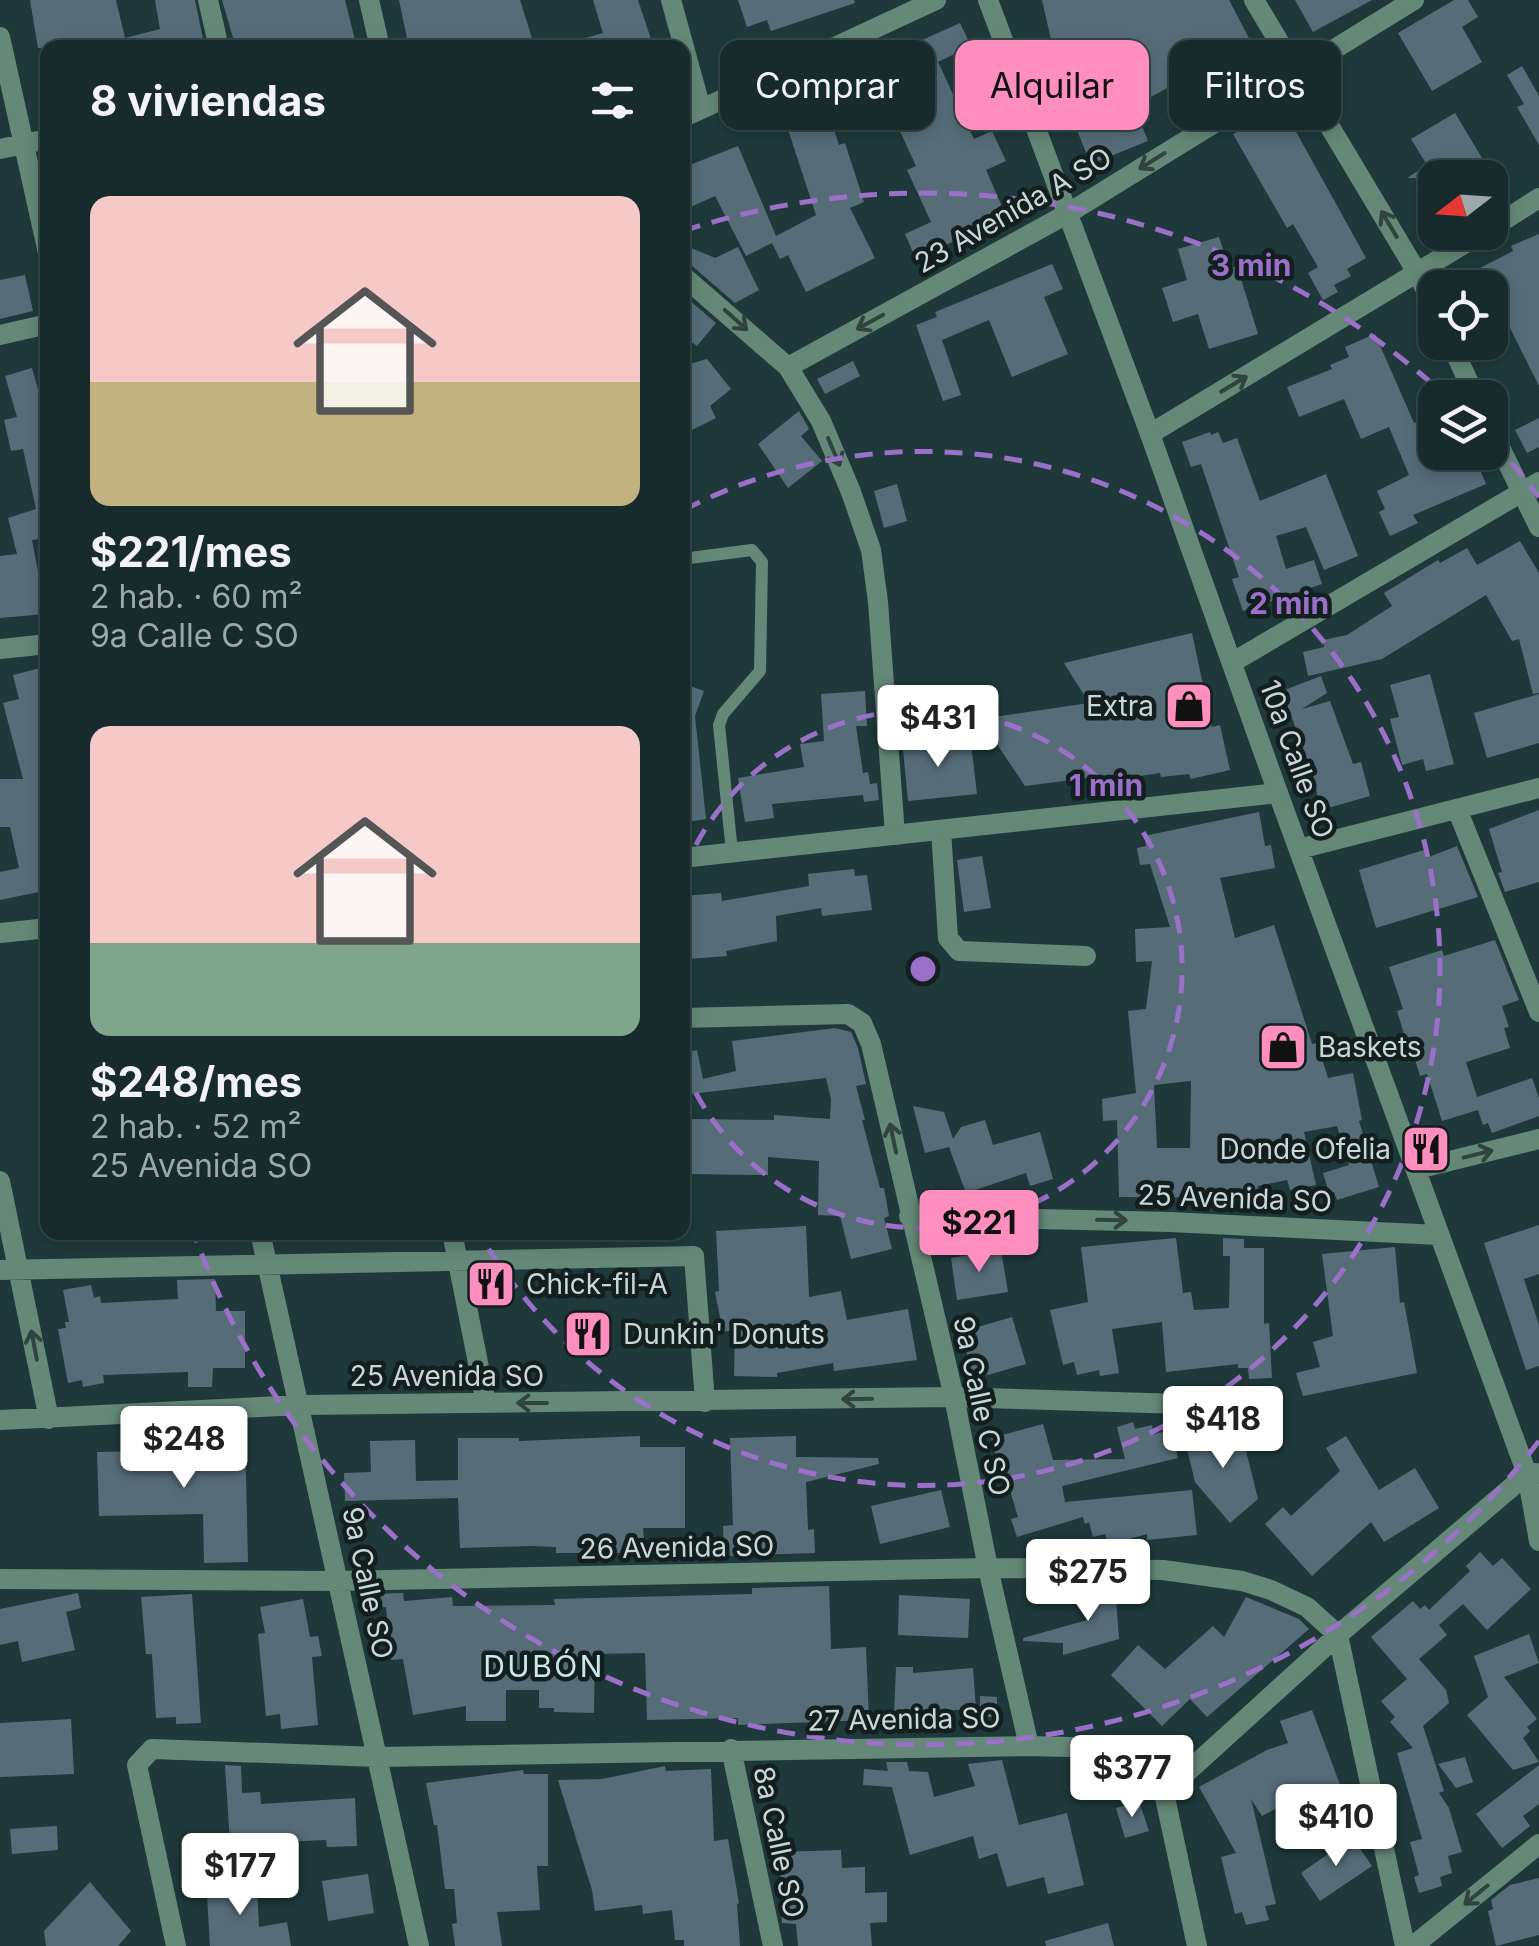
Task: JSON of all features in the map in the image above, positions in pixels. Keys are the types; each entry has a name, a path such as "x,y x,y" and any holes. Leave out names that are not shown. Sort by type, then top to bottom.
{"street":[{"path":"208,0 217,40"},
{"path":"369,0 378,40"},
{"path":"670,0 678,40"},
{"path":"692,114 936,0"},
{"name":"10a Calle SO","path":"988,0 1150,434 1439,1234 1533,1473 1539,1541"},
{"path":"1254,0 1279,40"},
{"name":"23 Avenida A SO","path":"1341,45 1414,0"},
{"path":"0,36 40,217"},
{"name":"23 Avenida A SO","path":"788,367 1067,214 1203,130"},
{"path":"1150,434 1418,274 1333,130"},
{"path":"0,149 40,140"},
{"path":"1508,218 1539,198"},
{"path":"1424,270 1457,250"},
{"path":"690,282 788,367 821,421 871,550 895,835"},
{"path":"0,334 40,326"},
{"path":"1508,454 1530,487 1539,527"},
{"path":"1233,662 1530,487"},
{"path":"0,649 40,645"},
{"path":"1300,849 1539,788"},
{"path":"690,857 1278,793"},
{"path":"1457,809 1539,1012"},
{"path":"941,830 948,938 952,945 959,951 1086,956"},
{"path":"0,933 40,929"},
{"name":"9a Calle C SO","path":"690,1018 848,1014 862,1023 879,1076 954,1396 1029,1746"},
{"path":"1417,1170 1539,1139"},
{"path":"0,1181 10,1270 49,1420"},
{"name":"25 Avenida SO","path":"909,1216 1439,1234"},
{"name":"9a Calle SO","path":"262,1240 419,1946"},
{"path":"454,1240 486,1403"},
{"path":"10,1270 694,1256 705,1402"},
{"name":"25 Avenida SO","path":"0,1420 300,1404 954,1396 1248,1406"},
{"path":"1197,1946 1164,1793 1338,1635 1533,1473"},
{"name":"26 Avenida SO","path":"0,1580 339,1581 988,1568 1163,1570 1242,1581 1307,1607 1338,1635"},
{"path":"1338,1635 1405,1946"},
{"name":"27 Avenida SO","path":"176,1946 137,1765 152,1749 378,1758 731,1749 1107,1748 1129,1755 1149,1770 1164,1793"},
{"name":"8a Calle SO","path":"731,1749 773,1946"},
{"path":"1413,1946 1539,1844"}],"lane":[{"path":"690,558 752,550 762,562 760,671 723,714 719,725 732,852"}],"building":[{"path":"30,0 116,0 125,38 160,29 155,0 195,0 203,39 40,40 38,48"},
{"path":"222,0 345,0 355,40 234,40"},
{"path":"399,0 520,0 532,40 407,40"},
{"path":"593,0 638,0 651,40 578,40 603,33"},
{"path":"738,0 855,3 771,31 767,20 747,27"},
{"path":"1042,0 1229,0 1250,40 1169,40 1169,87 1149,98 1149,40 1051,40"},
{"path":"1295,0 1372,0 1313,32"},
{"path":"1454,0 1468,0 1478,17 1462,27 1482,62 1432,91 1398,33"},
{"path":"960,23 968,40 955,40 955,54 938,62 955,98 955,130 970,130 974,139 992,131 1006,161 986,170 1008,220 915,257 905,234 931,222 907,170 916,166 899,130 935,130 935,40 922,40"},
{"path":"1522,66 1539,96 1539,145 1517,107 1524,104 1507,75"},
{"path":"1455,113 1483,160 1424,160 1411,139"},
{"path":"788,130 834,130 839,145 845,143 864,202 850,208 875,258 806,292 788,255 780,259 772,243 746,256 715,196 690,207 690,165 738,146 776,236 816,215"},
{"path":"1077,130 1144,130 1148,141 1091,164"},
{"path":"1240,130 1295,130 1366,258 1347,269 1351,276 1334,285 1338,292 1323,300 1308,273 1318,267 1293,224 1287,228 1233,134"},
{"path":"1539,234 1539,386 1508,324 1508,270 1480,268 1513,251 1511,246"},
{"path":"1219,237 1229,268 1237,266 1258,334 1209,349 1198,314 1173,322 1162,288 1187,280 1178,249"},
{"path":"690,247 715,258 738,247 759,290 735,303 691,265"},
{"path":"1052,264 1063,289 1044,297 1068,354 1012,377 989,320 942,340 961,395 943,401 916,325 937,317 935,312"},
{"path":"25,275 33,311 0,319 0,280"},
{"path":"690,301 716,323 697,346 690,341"},
{"path":"1375,334 1414,423 1418,421 1418,470 1480,470 1486,484 1413,515 1418,523 1390,536 1379,512 1385,509 1377,491 1409,475 1389,427 1361,439 1344,399 1299,417 1287,387 1332,369 1330,365 1349,357 1345,347"},
{"path":"707,359 731,389 710,406 716,418 690,431 690,364"},
{"path":"853,361 860,376 825,394 817,379"},
{"path":"32,368 40,397 40,539 32,540 40,582 40,615 0,618 0,556 17,554 8,518 36,509 23,449 11,451 4,420 17,417 5,376"},
{"path":"799,411 809,429 801,436 822,461 788,488 758,444"},
{"path":"1539,418 1539,447 1527,453 1515,430"},
{"path":"1218,432 1223,443 1237,438 1260,501 1326,474 1358,556 1324,570 1306,527 1276,536 1286,569 1314,560 1322,584 1243,611 1232,579 1239,577 1201,464 1191,467 1182,442"},
{"path":"897,484 907,521 884,528 874,491"},
{"path":"1520,541 1539,573 1539,693 1533,694 1519,639 1512,641 1486,595 1382,659 1308,676 1303,652 1324,647 1323,640 1347,635 1392,606 1384,593 1438,560 1440,563 1467,548 1477,565"},
{"path":"1192,633 1212,727 1220,725 1230,770 1191,779 1189,774 1161,777 1160,773 1127,778 1126,773 1025,786 980,719 1089,703 1064,663"},
{"path":"40,668 40,892 0,900 0,872 19,868 10,827 0,827 0,779 23,779 3,703 19,699 13,675"},
{"path":"1430,674 1454,764 1426,771 1423,759 1402,765 1390,719 1399,717 1390,685"},
{"path":"1321,676 1327,693 1302,709 1330,701 1353,764 1361,762 1370,796 1321,810 1313,775 1282,691"},
{"path":"690,686 704,691 695,716 706,819 690,822"},
{"path":"865,691 867,726 856,726 863,773 868,772 870,784 877,783 879,800 864,802 863,795 772,804 774,818 745,822 738,778 804,767 800,744 824,741 821,694"},
{"path":"1539,694 1539,743 1487,758 1474,713"},
{"path":"927,736 929,748 971,743 977,794 908,801 902,739"},
{"path":"1539,810 1539,882 1505,892 1489,829"},
{"path":"1259,812 1265,846 1271,845 1275,868 1220,878 1235,938 1274,925 1312,1044 1317,1043 1328,1078 1353,1073 1362,1120 1359,1121 1379,1187 1337,1200 1334,1192 1329,1193 1323,1173 1349,1165 1337,1126 1304,1132 1316,1185 1290,1190 1287,1180 1258,1186 1257,1198 1119,1197 1117,1120 1103,1121 1102,1099 1136,1093 1128,1011 1146,1009 1152,961 1136,962 1135,929 1170,927 1150,864 1140,865 1137,848 1146,846 1144,836","holes":["1191,1081 1190,1148 1157,1148 1154,1085"]},
{"path":"1457,846 1478,897 1376,928 1359,870 1424,850 1426,858"},
{"path":"982,856 991,908 964,912 957,860"},
{"path":"854,869 855,876 867,875 872,910 822,916 821,908 776,916 777,941 726,951 727,956 690,959 690,895 721,893 722,901 809,886 808,874"},
{"path":"1495,940 1519,1000 1502,1006 1510,1048 1466,1062 1477,1097 1532,1078 1539,1098 1539,1116 1492,1133 1488,1123 1483,1125 1478,1110 1442,1121 1427,1074 1420,1076 1414,1056 1411,1057 1397,1011 1403,1009 1389,967 1442,950 1444,956"},
{"path":"835,1028 851,1032 866,1084 856,1086 862,1120 880,1188 884,1188 889,1216 884,1218 892,1249 851,1259 840,1216 818,1215 819,1161 768,1157 768,1175 690,1174 690,1119 774,1120 774,1115 830,1119 826,1078 690,1094 690,1051 697,1050 703,1079 736,1071 732,1041"},
{"path":"913,1106 944,1112 953,1139 961,1127 985,1120 993,1145 1040,1132 1053,1179 1030,1186 1026,1173 966,1193 949,1147 925,1153"},
{"path":"1539,1225 1539,1274 1524,1279 1539,1325 1539,1366 1526,1370 1484,1243"},
{"path":"806,1226 809,1297 841,1291 847,1320 908,1309 917,1360 834,1371 833,1363 777,1373 777,1377 734,1376 735,1330 723,1332 715,1292 719,1291 716,1231"},
{"path":"1176,1238 1183,1293 1191,1292 1194,1310 1229,1308 1230,1256 1223,1256 1223,1238 1244,1239 1244,1248 1264,1248 1264,1324 1269,1323 1272,1378 1249,1379 1248,1368 1238,1368 1238,1364 1166,1372 1162,1322 1112,1329 1119,1373 1100,1376 1099,1370 1077,1375 1074,1362 1063,1365 1050,1310 1088,1302 1081,1247"},
{"path":"1395,1247 1400,1303 1404,1302 1417,1373 1303,1396 1296,1373 1320,1367 1313,1342 1333,1336 1322,1254"},
{"path":"1001,1250 1008,1292 957,1300 951,1258"},
{"path":"215,1279 216,1311 245,1311 245,1368 213,1368 212,1387 188,1387 188,1372 103,1375 104,1383 83,1387 82,1380 68,1383 58,1329 66,1328 65,1322 69,1322 63,1290 91,1285 94,1298 100,1296 101,1303 178,1299 177,1280"},
{"path":"1012,1317 1026,1364 974,1379 961,1332"},
{"path":"1133,1422 1135,1429 1152,1425 1154,1434 1172,1430 1178,1458 1062,1486 1065,1502 1192,1490 1197,1535 1147,1540 1147,1534 1108,1545 1105,1534 1093,1537 1089,1522 1085,1524 1083,1517 1017,1537 1011,1519 1018,1517 991,1438 1043,1424 1053,1460 1125,1459 1117,1427"},
{"path":"1240,1427 1258,1499 1230,1523 1195,1482 1185,1441"},
{"path":"245,1435 248,1562 204,1563 203,1514 99,1516 97,1452 208,1450 207,1436"},
{"path":"640,1436 640,1447 685,1447 685,1528 643,1528 645,1553 556,1553 556,1547 530,1546 460,1548 458,1498 345,1501 344,1473 371,1472 370,1441 415,1440 416,1481 458,1480 458,1438 519,1441"},
{"path":"796,1436 796,1457 878,1458 879,1464 806,1482 808,1530 814,1529 815,1553 724,1556 723,1526 733,1525 730,1438"},
{"path":"1346,1436 1379,1490 1415,1468 1439,1508 1384,1542 1371,1522 1312,1576 1265,1524 1283,1507 1291,1516 1340,1471 1326,1448"},
{"path":"941,1490 950,1527 880,1544 871,1506"},
{"path":"1480,1552 1493,1566 1502,1558 1531,1589 1487,1630 1463,1604 1439,1625 1447,1635 1419,1659 1446,1690 1449,1703 1423,1726 1444,1791 1439,1793 1449,1808 1462,1852 1448,1856 1452,1873 1440,1877 1442,1886 1419,1893 1414,1877 1419,1875 1410,1842 1422,1839 1397,1753 1413,1748 1390,1722 1395,1717 1381,1701 1407,1679 1371,1637 1413,1601 1420,1609 1425,1605 1429,1610 1470,1571 1466,1566"},
{"path":"1115,1585 1119,1639 1063,1655 1063,1643 1023,1641 1091,1619 1088,1586"},
{"path":"829,1586 831,1649 866,1647 869,1720 738,1725 738,1718 647,1720 645,1653 595,1654 594,1713 554,1712 554,1708 539,1708 539,1690 506,1690 506,1721 466,1721 466,1706 413,1715 403,1659 391,1660 386,1607 375,1608 374,1594 403,1593 404,1601 452,1597 453,1606 555,1605 554,1599 752,1594 752,1588"},
{"path":"78,1593 81,1608 66,1612 75,1650 22,1662 18,1641 0,1645 0,1609"},
{"path":"192,1594 201,1723 176,1724 176,1717 156,1718 152,1654 146,1654 141,1597"},
{"path":"899,1595 970,1599 968,1638 898,1635"},
{"path":"1246,1597 1299,1619 1309,1629 1207,1717 1190,1699 1162,1726 1111,1675 1138,1645 1165,1669 1213,1626 1224,1637"},
{"path":"303,1599 310,1637 318,1636 322,1656 312,1657 318,1725 281,1729 280,1714 266,1716 258,1634 265,1633 260,1607"},
{"path":"1529,1634 1539,1663 1504,1677 1537,1719 1527,1727 1530,1731 1523,1738 1539,1762 1513,1770 1467,1715 1488,1697 1474,1656"},
{"path":"896,1667 913,1667 913,1673 973,1668 976,1709 894,1713"},
{"path":"980,1696 997,1697 997,1717 980,1717"},
{"path":"1312,1710 1342,1790 1293,1808 1290,1801 1262,1816 1251,1799 1276,1904 1265,1906 1269,1920 1246,1925 1242,1912 1235,1914 1221,1857 1236,1853 1199,1787 1267,1750 1288,1743 1280,1721"},
{"path":"71,1719 74,1774 0,1777 0,1723"},
{"path":"1465,1757 1473,1782 1456,1788 1438,1764"},
{"path":"1002,1760 1019,1825 1067,1813 1084,1885 1048,1894 1044,1877 1007,1887 997,1853 979,1859 973,1836 910,1855 892,1787 863,1785 864,1769 888,1771 886,1762 907,1762 909,1771 928,1772 934,1797 975,1786 968,1764"},
{"path":"225,1765 241,1766 242,1793 260,1792 261,1804 355,1798 357,1846 327,1847 326,1840 230,1844"},
{"path":"1539,1765 1539,1804 1523,1816 1530,1826 1502,1848 1476,1814"},
{"path":"665,1766 666,1771 711,1769 714,1841 728,1839 739,1903 740,1946 684,1946 684,1940 675,1940 672,1910 643,1914 642,1905 595,1911 558,1780 602,1779"},
{"path":"523,1770 524,1774 548,1774 548,1866 537,1866 540,1910 497,1912 502,1946 455,1946 454,1889 445,1889 437,1825 426,1783"},
{"path":"1139,1801 1149,1831 1125,1838 1116,1808"},
{"path":"57,1826 58,1850 12,1854 10,1829"},
{"path":"1352,1837 1372,1866 1320,1901 1301,1873"},
{"path":"841,1850 842,1868 865,1867 865,1893 887,1892 887,1922 870,1923 872,1946 798,1946 796,1924 782,1923 780,1852"},
{"path":"368,1874 374,1913 328,1921 322,1881"},
{"path":"227,1877 228,1888 257,1886 259,1927 287,1922 291,1946 210,1946 206,1878"},
{"path":"1539,1878 1539,1935 1496,1946 1488,1911 1493,1909 1491,1900 1510,1885"},
{"path":"90,1882 131,1931 118,1946 46,1946 44,1931"},
{"path":"1108,1923 1114,1946 1046,1946 1045,1941"}],"place":[{"name":"Extra","path":"1189,706"},
{"name":"Baskets","path":"1283,1047"},
{"name":"Donde Ofelia","path":"1426,1149"},
{"name":"Chick-fil-A","path":"491,1284"},
{"name":"Dunkin' Donuts","path":"588,1334"}],"district":[{"name":"DUBÓN","path":"544,1666"}]}
